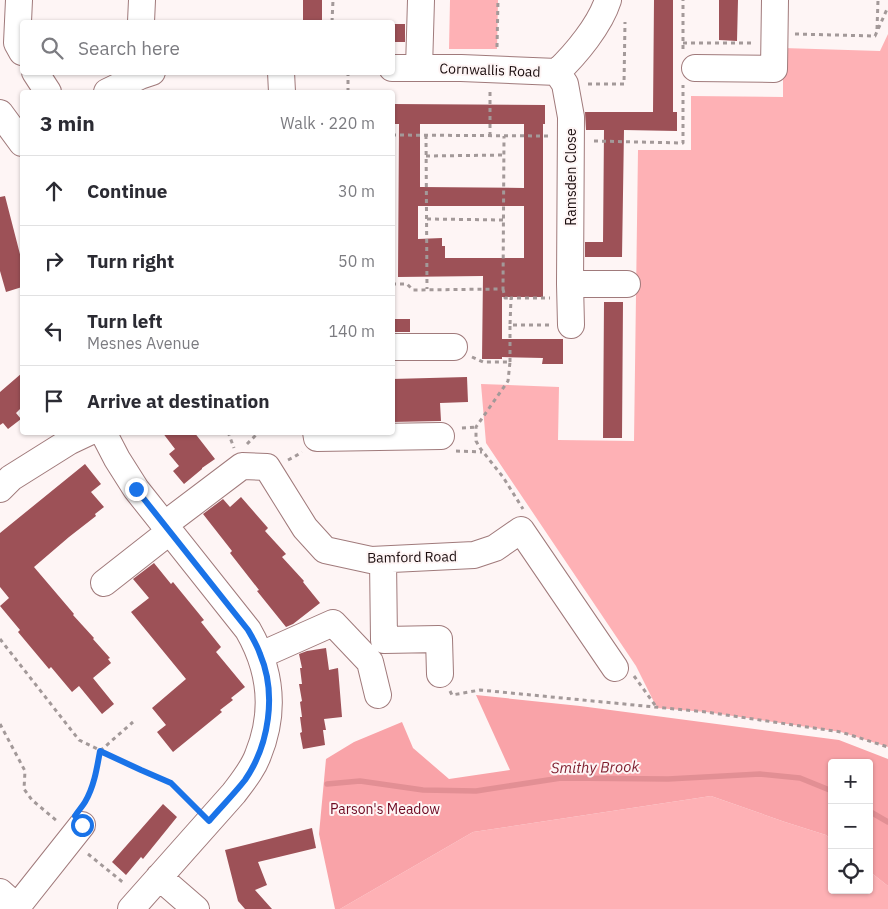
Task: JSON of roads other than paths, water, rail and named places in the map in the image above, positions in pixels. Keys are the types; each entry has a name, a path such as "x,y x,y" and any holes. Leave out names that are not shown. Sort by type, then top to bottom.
{"street":[{"path":"19,0 17,43 20,48"},
{"path":"141,20 142,0"},
{"path":"419,68 421,0"},
{"path":"687,66 774,69 775,0"},
{"name":"Cornwallis Road","path":"395,68 494,70 561,78 600,19 616,9"},
{"path":"37,75 47,90"},
{"path":"111,90 142,75"},
{"path":"281,75 282,90"},
{"name":"Ramsden Close","path":"561,78 571,117 571,325"},
{"path":"0,113 20,138"},
{"path":"570,291 627,284"},
{"path":"395,347 454,347"},
{"path":"4,478 83,435"},
{"path":"105,435 117,459 136,489 248,630 261,655 267,676 269,697 264,737 258,756 246,778 234,794 131,909"},
{"path":"317,435 441,436"},
{"name":"Bamford Road","path":"167,528 242,466 266,467 305,528 325,550 371,560 474,555 495,548 522,530 622,669"},
{"path":"104,583 167,528"},
{"path":"383,560 384,640 439,639 440,674"},
{"path":"261,655 333,624 370,662 378,695"},
{"path":"12,903 82,825"},
{"path":"158,877 196,909"}],"waterway":[{"name":"Smithy Brook","path":"327,784 360,781 423,790 476,791 561,778 668,779 760,774 800,778 828,789"},
{"name":"Smithy Brook","path":"873,813 888,822"}],"park label":[{"name":"Parson's Meadow","path":"385,809"}]}
